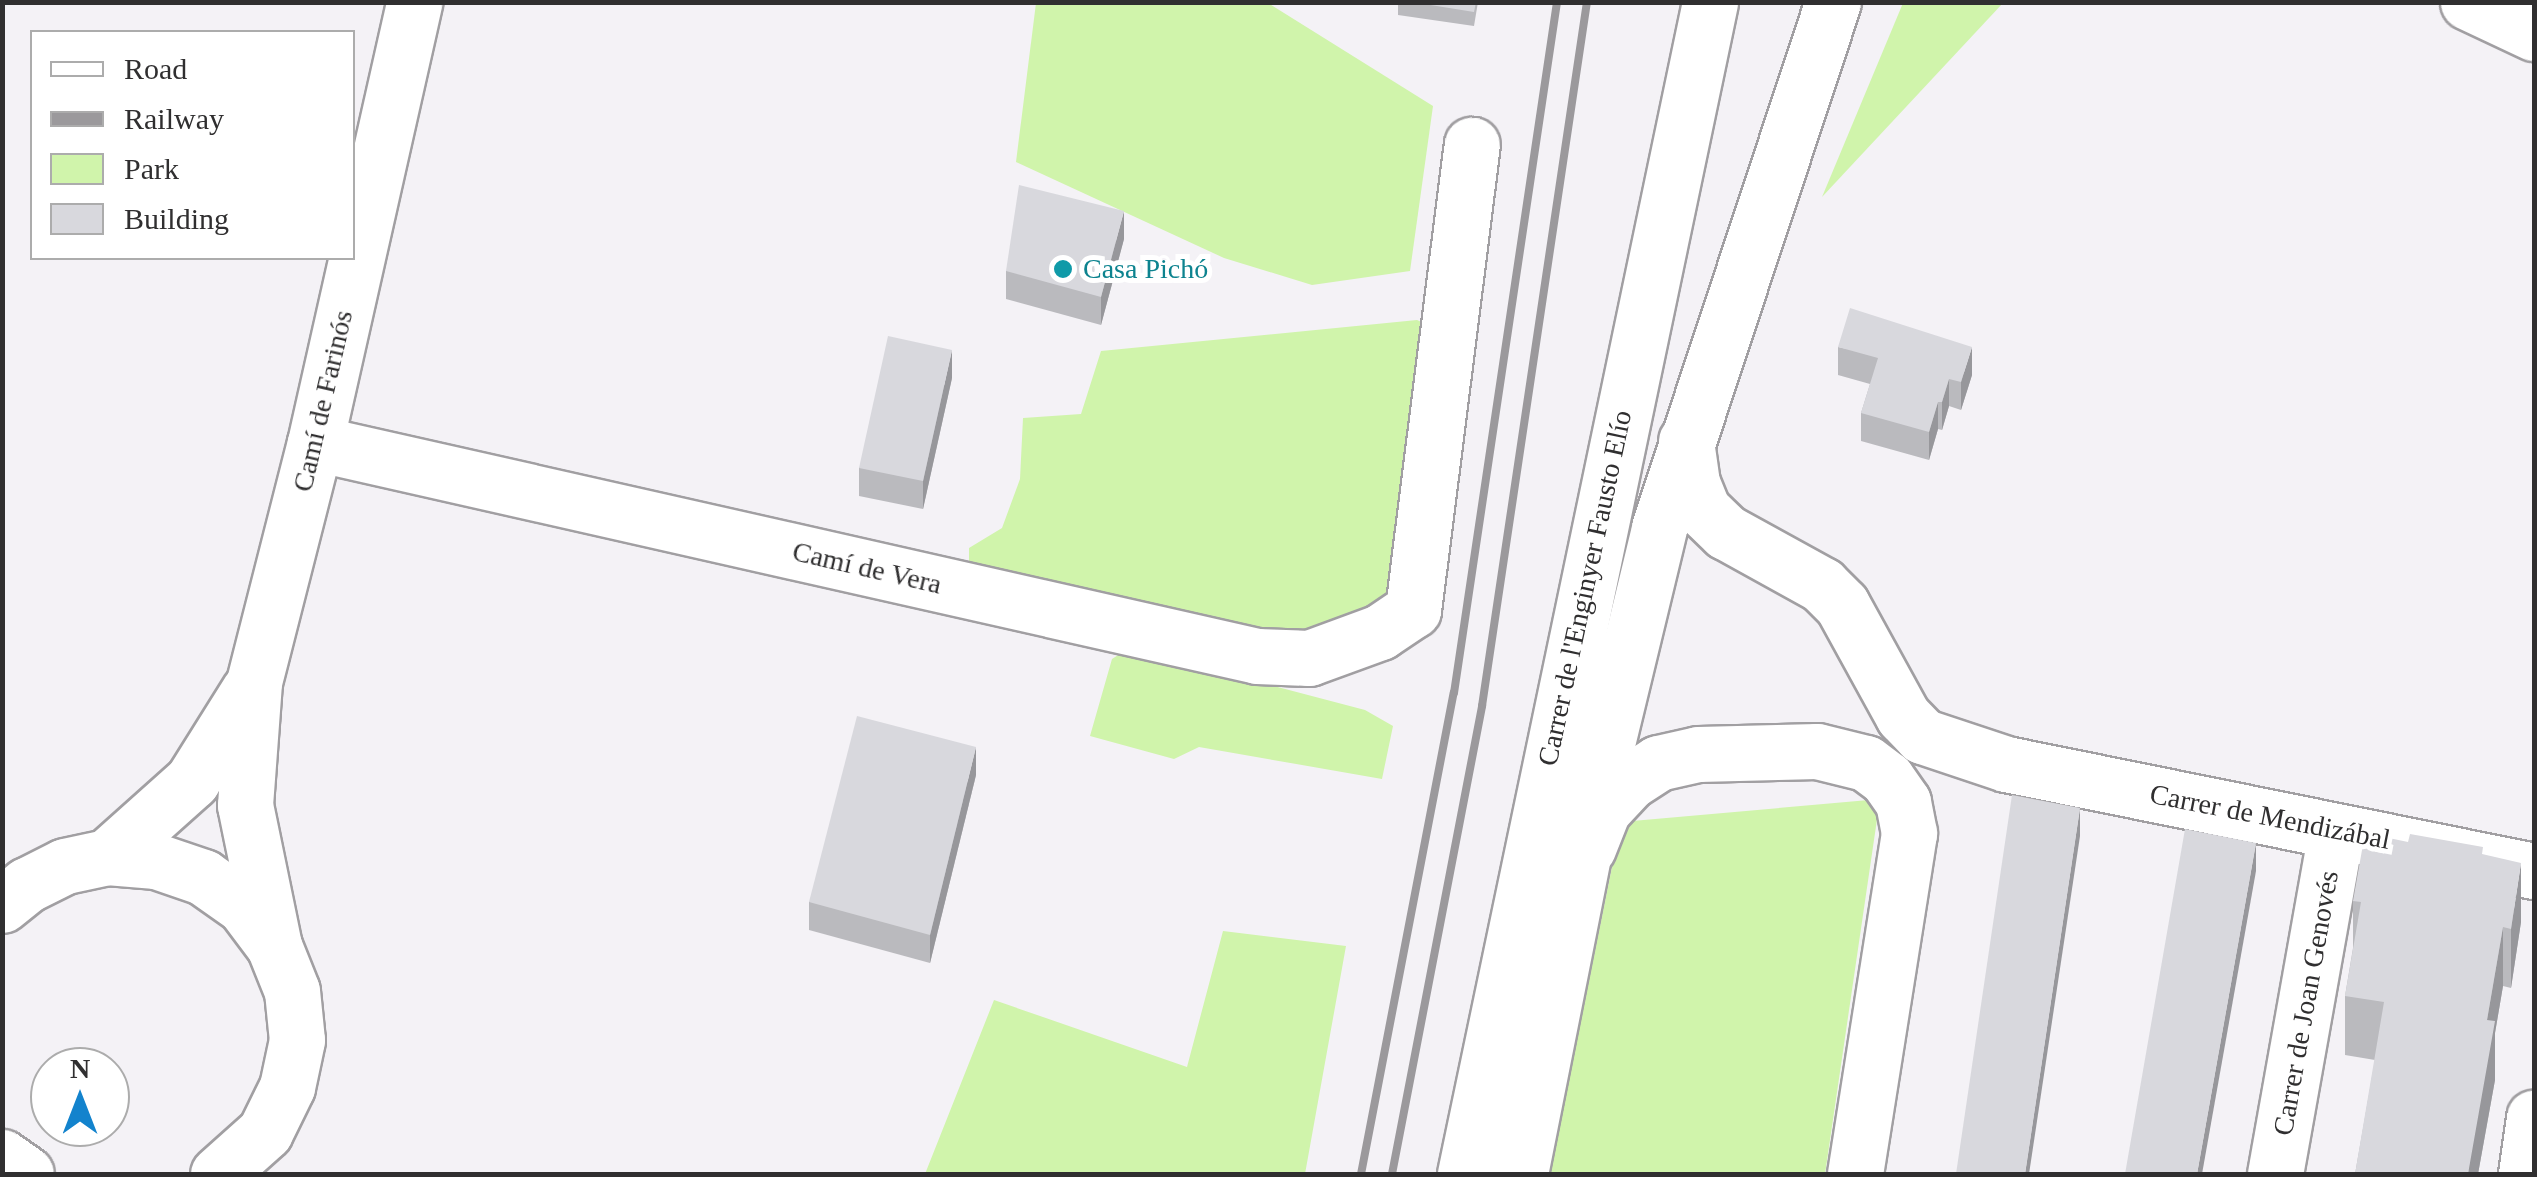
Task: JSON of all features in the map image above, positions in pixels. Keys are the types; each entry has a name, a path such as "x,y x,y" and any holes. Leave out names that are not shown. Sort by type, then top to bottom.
{"street":[{"name":"Camí de Farinós","path":"274,946 245,805 254,682 315,443 414,2"},
{"name":"Carrer de l'Enginyer Fausto Elío","path":"1465,1174 1710,2"},
{"name":"Carrer de l'Enginyer Fausto Elío","path":"1520,1174 1628,646 1686,441 1833,2"},
{"path":"2468,2 2534,33"},
{"name":"Camí de Vera","path":"315,443 1257,656 1309,658 1380,632 1412,610 1472,145"},
{"name":"Carrer de Mendizábal","path":"1686,441 1692,484 1703,510 1726,532 1822,585 1842,605 1902,716 1922,736 2006,764 2534,871"},
{"name":"Camí de Farinós","path":"107,857 192,781 254,682"},
{"name":"Carrer de l'Enginyer Fausto Elío","path":"1582,864 1604,810 1629,782 1658,763 1698,754 1818,751 1866,763 1888,779 1903,802 1910,833 1855,1174"},
{"name":"Carrer de Mendizábal","path":"1910,833 1922,803 1941,783 1964,771 2006,764"},
{"name":"Carrer de Joan Genovés","path":"2275,1174 2336,830"},
{"path":"2,905 27,885 65,866 107,857 156,861 204,877 244,906 274,946 292,991 297,1040 280,1102 264,1132 227,1172"},
{"path":"2526,1174 2534,1118"},
{"path":"2,1157 26,1174"}],"green space":[{"path":"1036,3 1268,3 1433,106 1410,271 1312,285 1224,258 1016,162"},
{"path":"1903,3 2003,3 1822,197"},
{"path":"1417,320 1428,325 1394,595 1345,625 1287,636 969,562 969,548 1002,528 1020,479 1023,418 1081,414 1101,351"},
{"path":"1129,648 1365,710 1393,726 1382,779 1199,747 1174,759 1090,736 1112,659"},
{"path":"1880,799 1825,1174 1550,1174 1621,822"},
{"path":"1223,931 1346,946 1305,1174 925,1174 994,1000 1187,1067"}],"building":[{"path":"1412,2 1476,2 1474,12"},
{"name":"Casa Pichó","path":"1019,185 1124,211 1101,297 1006,271"},
{"path":"1850,308 1972,347 1961,382 1949,379 1929,432 1861,413 1878,358 1838,347"},
{"path":"888,336 952,350 923,481 859,468"},
{"path":"857,716 976,747 930,935 809,902"},
{"path":"2012,795 2080,808 2025,1174 1956,1174"},
{"path":"2185,829 2256,843 2197,1174 2125,1174"},
{"path":"2365,833 2408,842 2410,834 2483,847 2482,854 2521,863 2511,929 2503,927 2487,1020 2495,1021 2468,1174 2355,1174 2384,1002 2345,996 2361,902 2353,901"}],"railway":[{"path":"1361,1174 1454,693 1557,2"},
{"path":"1392,1174 1482,706 1587,2"}],"place":[{"name":"Casa Pichó","path":"1063,269"}]}
